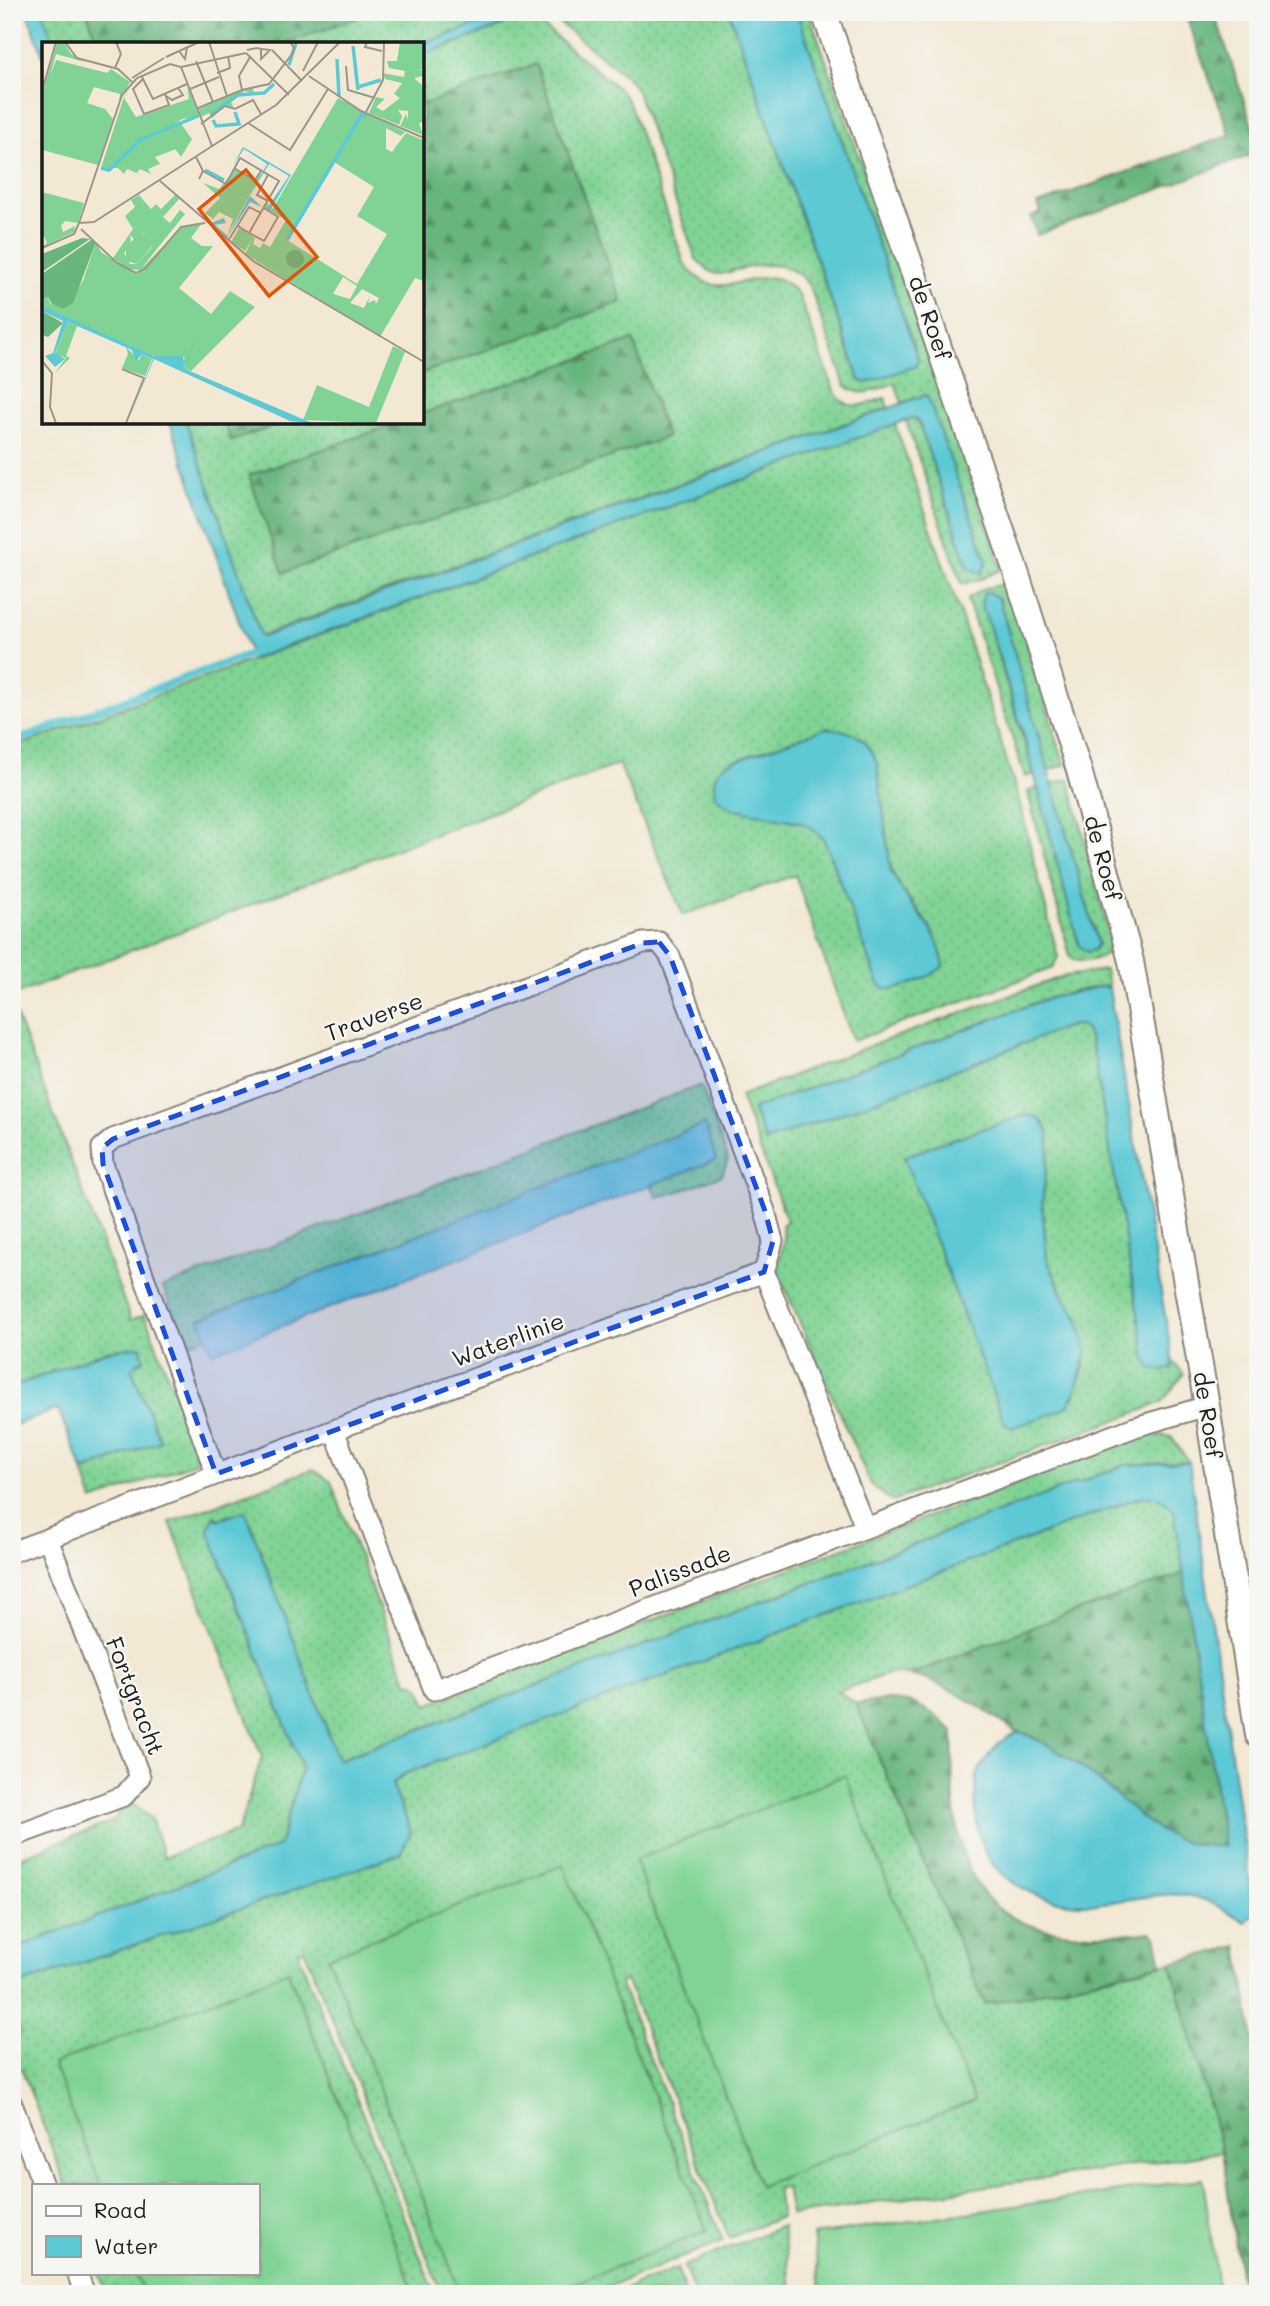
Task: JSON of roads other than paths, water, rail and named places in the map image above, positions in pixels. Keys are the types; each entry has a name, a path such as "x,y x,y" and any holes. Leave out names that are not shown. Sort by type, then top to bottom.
{"street":[{"name":"de Roef","path":"824,12 961,409 1079,770 1131,961 1207,1406 1258,1735"},
{"name":"Traverse","path":"216,1474 103,1164 102,1148 113,1139 643,943 659,943 670,957 765,1211 773,1241 764,1272"},
{"name":"Waterlinie","path":"12,1552 764,1272"},
{"path":"764,1272 865,1527"},
{"name":"Palissade","path":"334,1430 434,1690 1135,1427 1207,1406"},
{"name":"Fortgracht","path":"12,1837 124,1796 140,1777 48,1539"},
{"path":"12,2104 43,2184"},
{"path":"77,2274 85,2294"}],"water":[{"path":"27,12 43,12 53,42 42,42 42,53"},
{"path":"729,12 797,12 918,359 916,366 866,383 858,376"},
{"path":"500,16 505,20 502,26 424,54 424,43"},
{"path":"925,395 987,562 981,574 968,567 919,423 912,418 252,659 171,424 187,424 263,637"},
{"path":"989,592 999,599 1098,944 1094,950 1088,952 1079,946 1024,736 981,607 984,593"},
{"path":"826,728 858,736 873,754 877,763 891,872 931,929 938,944 944,965 926,978 908,985 884,989 878,982 821,837 799,822 731,808 715,796 715,778 726,764"},
{"path":"1103,986 1109,989 1173,1362 1171,1368 1163,1371 1151,1368 1146,1361 1093,1050 1088,1034 1082,1026 1073,1025 1058,1030 765,1141 753,1109 1046,999"},
{"path":"1026,1115 1041,1120 1048,1131 1049,1147 1042,1203 1047,1259 1065,1299 1077,1316 1087,1351 1075,1393 1068,1406 1012,1428 1004,1422 904,1157"},
{"path":"705,1124 716,1160 212,1353 200,1319"},
{"path":"140,1346 144,1359 131,1368 160,1441 86,1470 82,1468 58,1409 12,1426 12,1387 107,1351"},
{"path":"1189,1462 1254,1912 1245,1922 1209,1901 1193,1896 1159,1895 1087,1904 1037,1895 1006,1877 994,1866 979,1835 975,1805 977,1776 994,1749 1020,1732 1074,1762 1144,1819 1171,1837 1204,1846 1224,1846 1174,1509 1158,1497 1140,1497 404,1774 392,1784 411,1832 400,1854 12,1987 12,1950 279,1846 302,1767 208,1529 215,1517 219,1520 244,1511 247,1515 338,1760 1125,1465"}],"waterway":[{"path":"12,742 250,654"}]}
